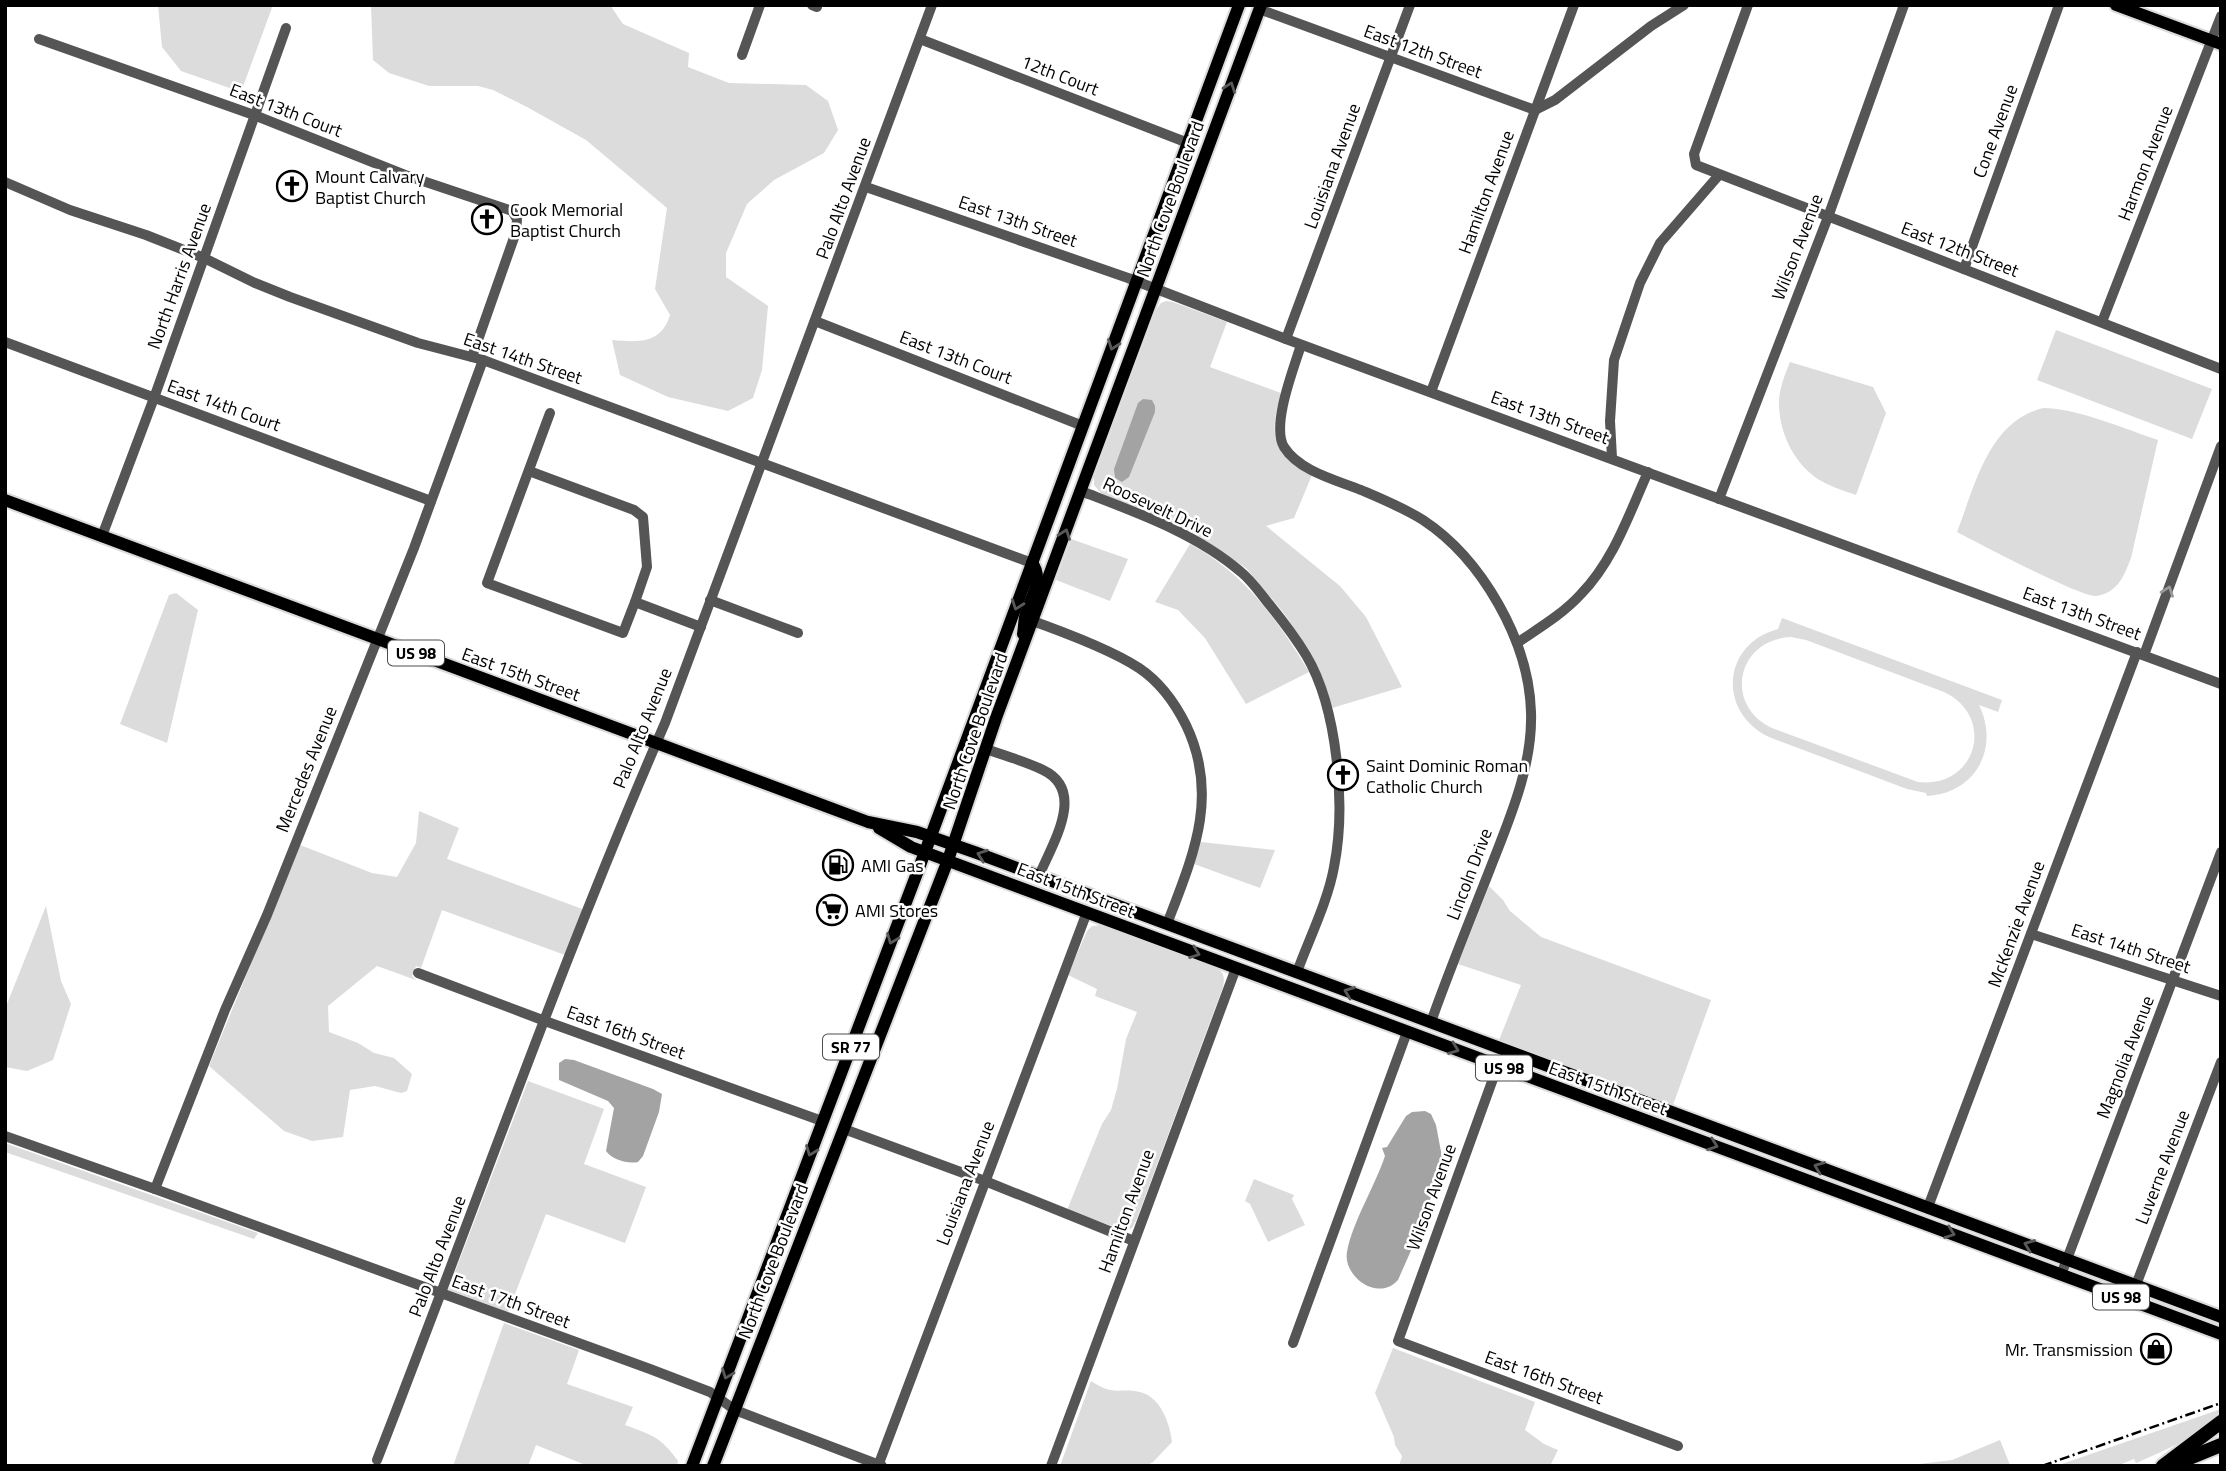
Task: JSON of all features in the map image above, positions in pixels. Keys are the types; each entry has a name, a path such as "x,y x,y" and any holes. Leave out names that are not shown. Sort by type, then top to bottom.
{"highway":[{"path":"2163,1466 2221,1422"},
{"path":"2169,1466 2221,1445"}],"main road":[{"name":"North Cove Boulevard","path":"692,1466 925,852 1239,5"},
{"path":"2116,5 2216,43"},
{"name":"North Cove Boulevard","path":"713,1466 948,860 1022,649 1029,619 1081,491 1260,7"},
{"name":"East 15th Street","path":"5,500 868,822 930,837 1039,876 2221,1317"},
{"path":"1029,619 1037,580 1037,572 1032,563"},
{"name":"East 15th Street","path":"868,822 911,847 2221,1334"},
{"path":"1087,912 1093,896"},
{"path":"1161,940 1167,924"},
{"path":"1236,968 1242,952"},
{"path":"1291,988 1297,972"},
{"path":"1407,1032 1413,1016"},
{"path":"1425,1038 1431,1022"},
{"path":"1498,1065 1504,1049"},
{"path":"1574,1094 1580,1078"},
{"path":"1675,1131 1681,1115"},
{"path":"1788,1173 1794,1157"},
{"path":"1923,1223 1928,1208"},
{"path":"2130,1301 2136,1285"}],"street":[{"path":"742,55 760,5"},
{"name":"Palo Alto Avenue","path":"377,1460 545,1021 665,723 932,5"},
{"name":"Louisiana Avenue","path":"1286,339 1410,5"},
{"name":"Hamilton Avenue","path":"1431,392 1574,5"},
{"path":"1535,110 1555,100 1651,26 1684,5"},
{"name":"East 12th Street","path":"1748,5 1694,155 1696,165 2221,369"},
{"name":"Wilson Avenue","path":"1719,499 1828,218 1904,5"},
{"name":"Cone Avenue","path":"1964,269 2059,5"},
{"name":"East 12th Street","path":"1260,7 1390,58 1535,110"},
{"name":"Harmon Avenue","path":"2102,322 2216,43 2221,16"},
{"name":"North Harris Avenue","path":"102,536 286,28"},
{"name":"East 13th Court","path":"39,39 254,115 405,175 512,211 517,219"},
{"name":"12th Court","path":"920,39 1188,143"},
{"path":"1612,458 1610,421 1614,360 1640,283 1660,243 1718,175"},
{"name":"East 14th Street","path":"5,182 70,210 146,234 290,297 418,343 477,359 1032,563"},
{"name":"East 13th Street","path":"866,187 1137,281 1301,345 2221,684"},
{"name":"Mercedes Avenue","path":"155,1189 431,501 516,232 517,219"},
{"name":"East 13th Court","path":"815,321 1083,426"},
{"name":"East 14th Court","path":"5,342 431,501"},
{"name":"Lincoln Drive","path":"1301,345 1281,410 1281,436 1284,447 1301,464 1423,520 1474,565 1500,606 1517,643 1529,693 1531,713 1523,773 1506,827 1431,1022"},
{"path":"528,471 634,510 641,515 647,567 623,634 487,583 528,471 550,413"},
{"name":"McKenzie Avenue","path":"1928,1208 2031,933 2221,446"},
{"path":"1517,643 1558,615 1581,595 1602,569 1618,541 1648,472"},
{"name":"Roosevelt Drive","path":"1081,491 1180,533 1243,572 1307,657 1323,694 1332,729 1339,778 1339,812 1335,866 1330,886 1297,972"},
{"path":"710,600 799,633"},
{"path":"635,602 701,627"},
{"path":"1029,619 1116,655 1140,668 1166,693 1187,728 1200,765 1203,794 1201,820 1196,845 1167,924"},
{"path":"986,749 1044,770 1056,778 1063,789 1066,803 1063,816 1039,876"},
{"name":"Magnolia Avenue","path":"2061,1275 2221,852"},
{"name":"Louisiana Avenue","path":"879,1465 1087,912"},
{"name":"East 14th Street","path":"2031,933 2221,996"},
{"name":"Hamilton Avenue","path":"1051,1466 1236,968"},
{"name":"East 16th Street","path":"418,973 822,1121"},
{"path":"1293,1343 1407,1032"},
{"name":"Luverne Avenue","path":"2136,1285 2221,1062"},
{"name":"Wilson Avenue","path":"1398,1341 1498,1065"},
{"path":"844,1129 985,1181 1134,1241"},
{"name":"East 17th Street","path":"5,1136 650,1369 709,1392 735,1410 879,1465"},
{"name":"East 16th Street","path":"1398,1341 1678,1446"}],"shaded area":[{"path":"158,5 273,5 241,92 181,71 162,47"},
{"path":"371,5 610,5 623,24 689,53 688,67 729,83 806,85 828,101 838,130 824,153 774,180 747,204 726,253 726,277 768,306 762,370 753,398 728,411 668,397 620,375 612,340 639,341 654,337 661,332 670,315 655,289 667,208 586,140 493,90 478,86 429,86 389,73 373,60"},
{"path":"1166,301 1227,322 1210,367 1281,393 1275,420 1277,442 1288,460 1312,475 1294,518 1266,526 1340,586 1366,617 1402,687 1332,708 1311,653 1283,612 1246,568 1193,533 1101,493 1094,485 1094,477 1156,310"},
{"path":"2056,330 2212,389 2192,439 2037,380"},
{"path":"1790,362 1873,387 1886,413 1856,495 1814,476 1790,448 1779,412 1779,400"},
{"path":"1143,399 1152,400 1155,412 1129,477 1122,482 1115,478 1114,469 1138,403"},
{"path":"2043,408 2086,415 2158,440 2131,558 2119,582 2104,594 2088,595 2072,589 1957,532 1978,476 1996,441 2024,415"},
{"path":"1071,539 1128,559 1110,601 1056,580"},
{"path":"1190,544 1227,569 1258,599 1309,672 1246,704 1205,638 1178,610 1155,602"},
{"path":"176,593 198,610 167,743 120,724 169,595"},
{"path":"1782,618 2002,700 1998,712 1979,705 1987,737 1985,752 1971,777 1959,787 1927,796 1926,793 1907,789 1769,737 1752,726 1741,712 1734,696 1733,679 1737,663 1746,649 1759,637 1778,629","holes":["1791,637 1806,640 1944,692 1960,703 1970,718 1974,733 1973,749 1966,763 1954,774 1938,781 1918,782 1772,728 1757,718 1747,704 1742,690 1748,661 1758,649 1773,641"]},
{"path":"419,811 459,828 447,859 585,910 565,955 442,910 421,968 416,966 412,976 416,980 377,966 328,1006 329,1032 358,1043 374,1053 394,1058 412,1074 407,1091 401,1093 375,1086 350,1090 343,1137 312,1141 284,1131 209,1066 300,845 372,873 397,877 416,843"},
{"path":"1201,842 1275,850 1260,888 1194,864"},
{"path":"1489,886 1510,911 1541,937 1711,1000 1673,1105 1499,1040 1521,985 1458,964"},
{"path":"46,906 61,981 71,1004 53,1060 27,1071 5,1067 5,1009"},
{"path":"1100,925 1215,967 1224,978 1223,987 1136,1221 1132,1228 1126,1231 1067,1210 1102,1124 1111,1110 1126,1039 1137,1012 1095,996 1097,989 1068,975 1087,931 1092,926"},
{"path":"565,1059 574,1060 662,1094 659,1112 643,1156 638,1162 621,1161 606,1151 614,1108 608,1101 559,1080 559,1063"},
{"path":"528,1081 604,1109 584,1164 646,1187 625,1243 546,1214 508,1312 448,1290"},
{"path":"1425,1111 1431,1114 1436,1125 1442,1157 1439,1173 1420,1230 1398,1280 1388,1287 1374,1288 1363,1283 1350,1270 1347,1252 1350,1241 1385,1156 1382,1148 1387,1147 1406,1116 1412,1112"},
{"path":"5,1143 258,1233 254,1239 5,1152"},
{"path":"1254,1179 1294,1195 1292,1199 1305,1225 1268,1242 1250,1204 1245,1201"},
{"path":"504,1323 579,1350 567,1384 633,1407 625,1425 649,1434 661,1442 678,1461 677,1466 588,1466 536,1445 528,1466 453,1466"},
{"path":"1393,1348 1535,1402 1525,1430 1544,1444 1558,1450 1550,1466 1399,1466 1402,1456 1395,1445 1375,1393"},
{"path":"1091,1381 1111,1390 1140,1392 1154,1399 1159,1405 1167,1420 1172,1442 1153,1462 1146,1466 1060,1466"},
{"path":"2221,1409 2221,1414 2191,1436 2136,1463 2134,1459 2117,1466 2056,1466"},
{"path":"2000,1440 2010,1465 1903,1466 1952,1460"}],"railway":[{"path":"2042,1466 2221,1403"}],"place":[{"name":"Mount Calvary Baptist Church","path":"292,186"},
{"name":"Cook Memorial Baptist Church","path":"487,219"},
{"name":"Saint Dominic Roman Catholic Church","path":"1343,775"},
{"name":"AMI Gas","path":"838,865"},
{"name":"AMI Stores","path":"832,910"},
{"name":"Mr. Transmission","path":"2156,1349"}]}
